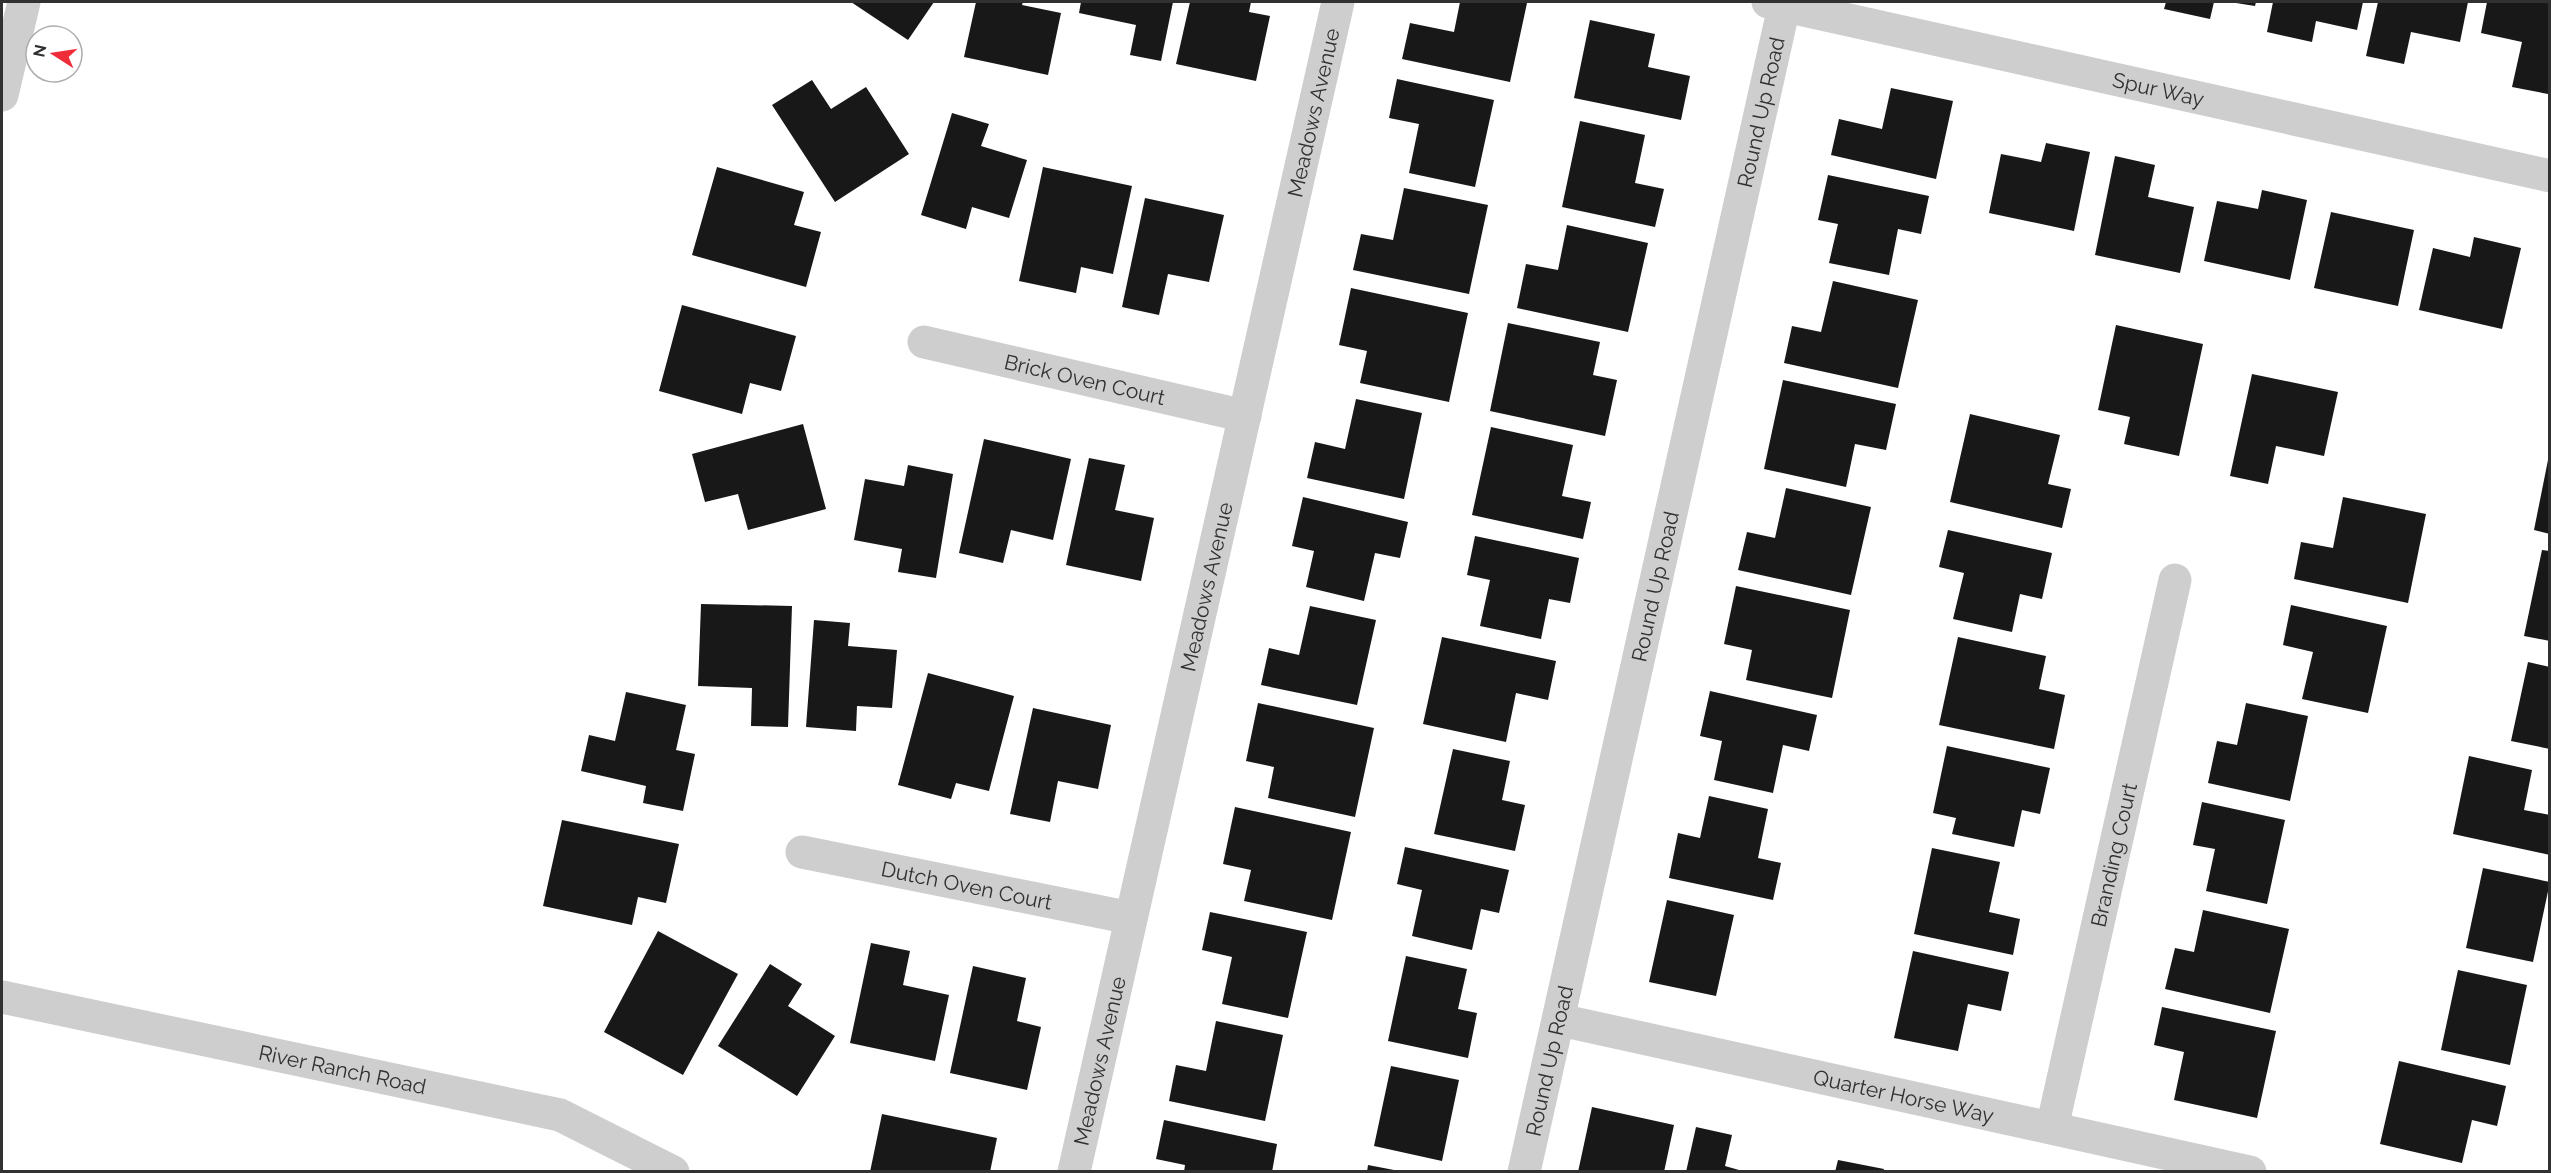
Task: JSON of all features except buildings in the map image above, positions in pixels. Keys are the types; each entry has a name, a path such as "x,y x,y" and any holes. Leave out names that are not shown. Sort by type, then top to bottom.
{"street":[{"path":"2,95 24,2"},
{"name":"Meadows Avenue","path":"1074,1172 1338,2"},
{"name":"Spur Way","path":"1779,3 2550,176"},
{"name":"Round Up Road","path":"1524,1172 1560,1020 1779,3"},
{"name":"Brick Oven Court","path":"924,342 1245,416"},
{"name":"Branding Court","path":"2052,1128 2175,580"},
{"name":"Dutch Oven Court","path":"802,852 1131,918"},
{"name":"River Ranch Road","path":"2,997 560,1115 673,1172"},
{"name":"Quarter Horse Way","path":"1560,1020 2250,1172"}]}
